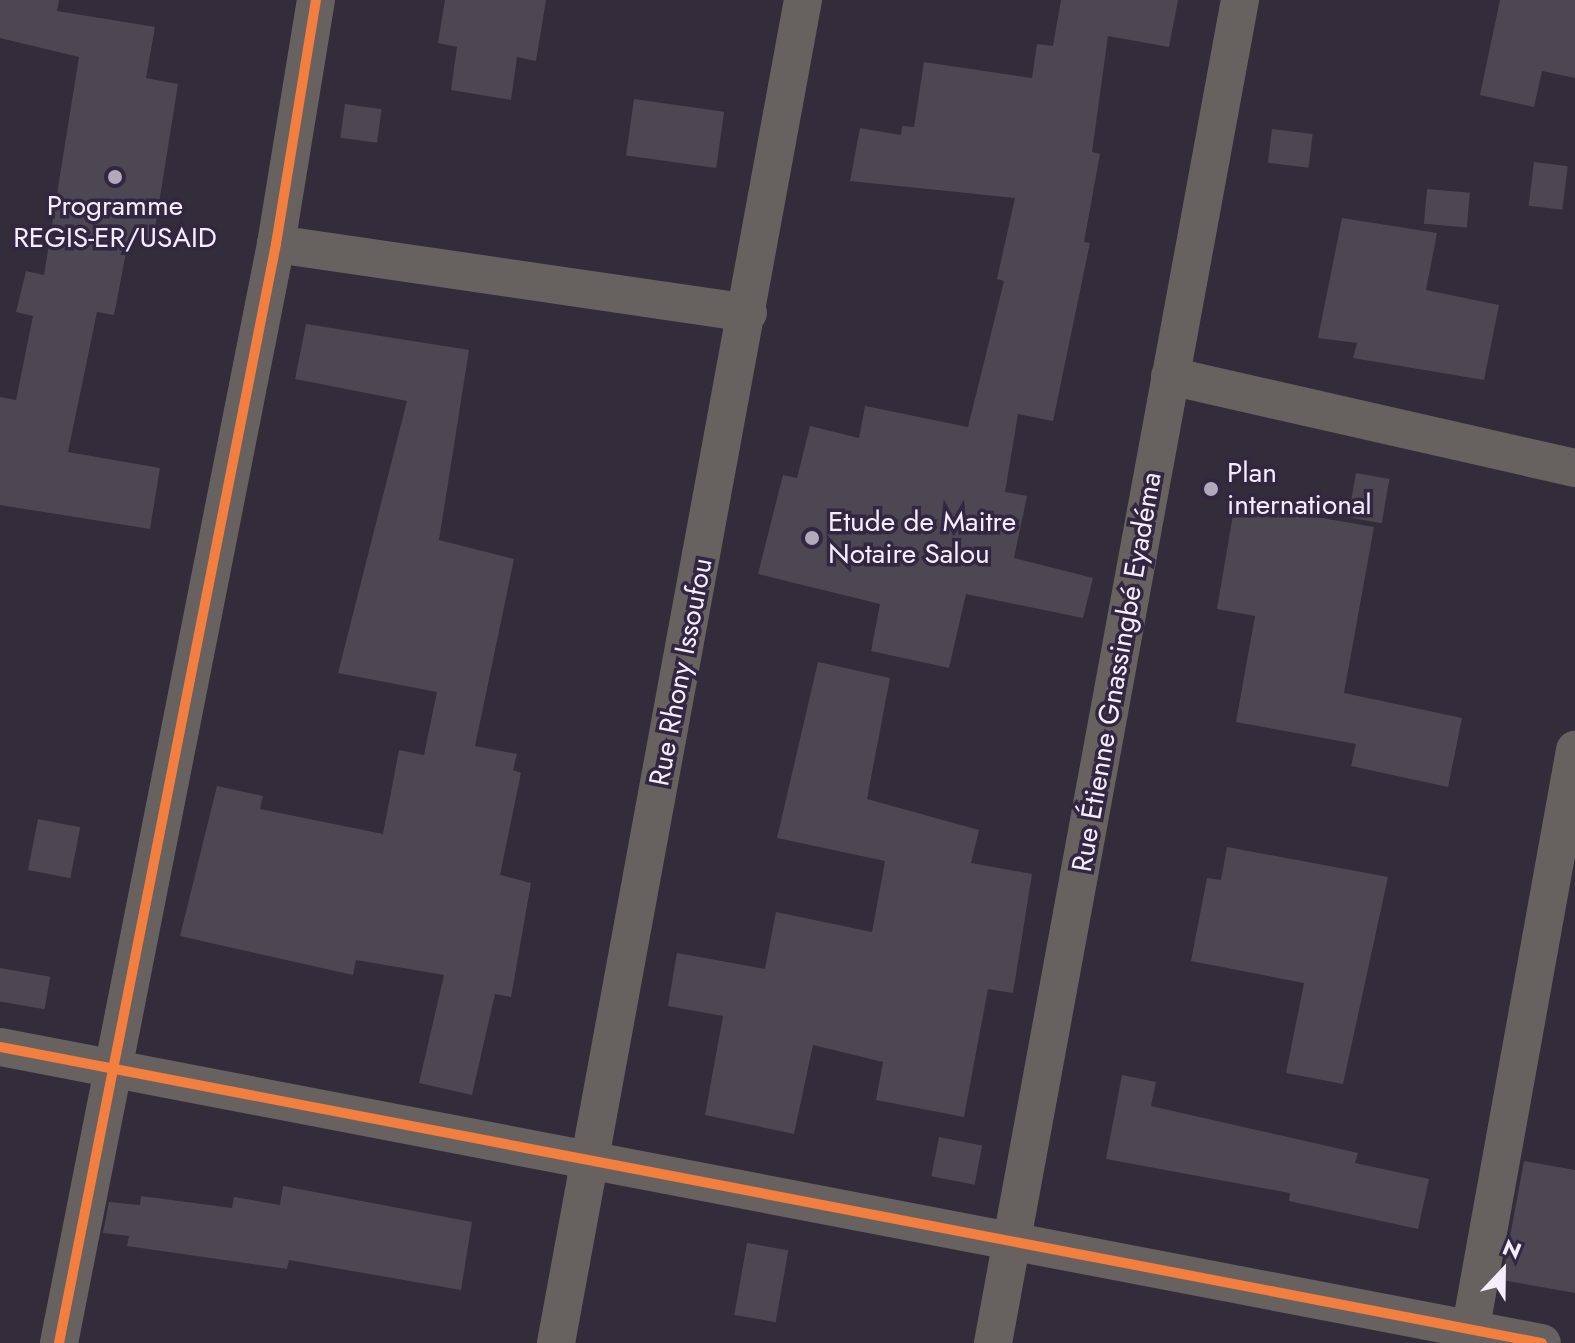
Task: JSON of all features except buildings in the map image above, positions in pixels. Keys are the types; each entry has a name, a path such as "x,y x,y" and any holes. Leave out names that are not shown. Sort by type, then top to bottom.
{"street":[{"path":"59,1343 111,1067 276,244 316,0"},
{"name":"Rue Rhony Issoufou","path":"556,1343 748,313 803,0"},
{"name":"Rue Étienne Gnassingbé Eyadéma","path":"993,1343 1240,0"},
{"path":"276,244 748,313"},
{"path":"1170,376 1575,468"},
{"path":"1469,1336 1575,750"},
{"path":"0,1047 1469,1336 1542,1343"}],"cycle path":[{"path":"59,1343 276,244 316,0"},
{"path":"0,1047 1542,1343"}],"place":[{"name":"Programme REGIS-ER/USAID","path":"115,177"},
{"name":"Plan international","path":"1211,489"},
{"name":"Etude de Maitre Notaire Salou","path":"812,538"}]}
